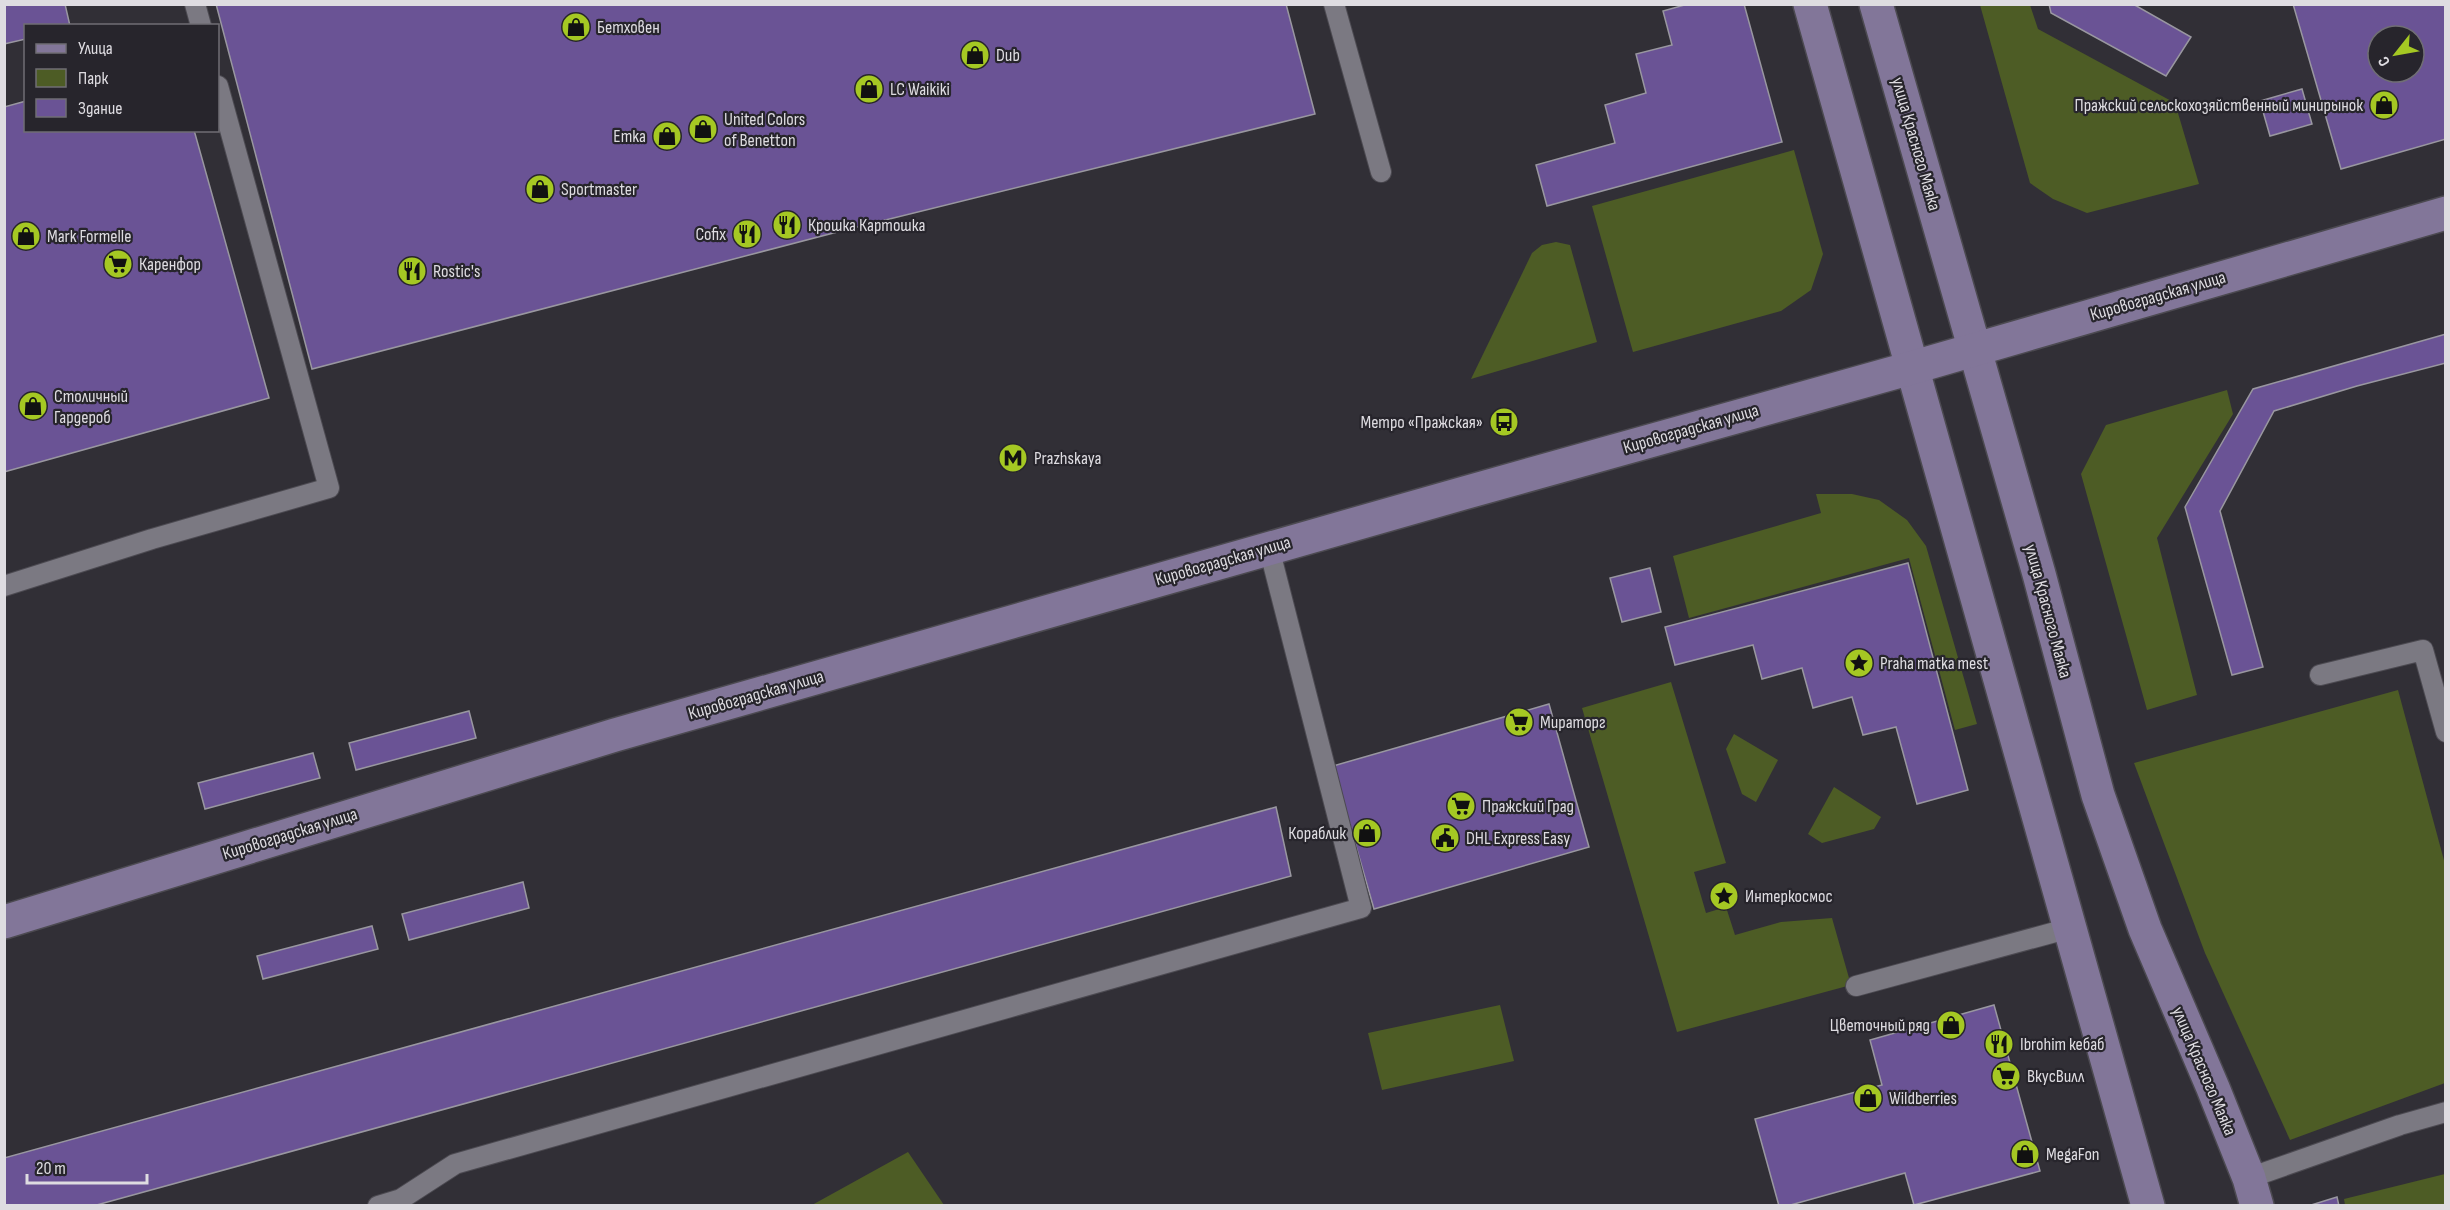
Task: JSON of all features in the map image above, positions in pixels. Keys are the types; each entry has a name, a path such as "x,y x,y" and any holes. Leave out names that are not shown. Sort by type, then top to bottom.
{"street":[{"path":"1810,4 2148,1206"},
{"name":"улица Красного Маяка","path":"1876,4 2039,574 2098,795 2145,929 2253,1192"},
{"name":"Кировоградская улица","path":"4,922 577,746 1269,548 1911,368 2445,213"}],"lane":[{"path":"195,4 200,24"},
{"path":"1334,4 1381,172"},
{"path":"4,586 152,539 329,488 219,90"},
{"path":"378,1206 401,1198 456,1164 1361,908 1269,548"},
{"path":"2320,675 2423,650 2445,732"},
{"path":"1856,986 2070,928"},
{"path":"2253,1192 2400,1125 2445,1112"}],"green space":[{"path":"1980,5 2030,5 2038,29 2175,103 2199,184 2087,213 2053,199 2030,183"},
{"path":"1794,150 1823,254 1811,290 1781,311 1633,352 1592,206"},
{"path":"1556,242 1570,245 1597,342 1471,379 1532,253 1542,245"},
{"path":"2227,390 2233,414 2157,538 2197,695 2147,710 2081,474 2106,425"},
{"path":"1816,494 1852,494 1879,500 1907,520 1926,546 1977,724 1955,730 1909,558 1689,618 1673,556 1821,513"},
{"path":"1671,682 1726,863 1694,872 1706,913 1726,907 1735,935 1781,922 1832,918 1851,985 1677,1032 1582,708"},
{"path":"2398,690 2445,864 2445,1083 2290,1140 2205,953 2134,763"},
{"path":"1734,734 1778,760 1756,802 1742,794 1726,749"},
{"path":"1834,787 1881,817 1874,829 1822,843 1808,834"},
{"path":"1500,1005 1514,1061 1382,1090 1368,1033"},
{"path":"908,1152 944,1205 812,1205"},
{"path":"2445,1174 2445,1205 2345,1205 2344,1199"}],"building":[{"path":"4,4 65,4 70,24 24,24 24,39 4,44"},
{"path":"216,4 1286,4 1315,114 845,230 312,369"},
{"path":"1688,4 1744,4 1782,142 1547,206 1536,165 1615,143 1605,105 1646,93 1636,54 1672,45 1663,11"},
{"path":"2049,4 2133,4 2191,37 2166,76 2051,13"},
{"name":"Пражский сельскохозяйственный минирынок","path":"2293,4 2446,4 2446,139 2341,169"},
{"path":"2302,89 2312,124 2270,136 2260,101"},
{"name":"Каренфор","path":"24,102 24,132 195,132 269,398 4,472 4,107"},
{"path":"2446,334 2446,363 2274,411 2220,511 2263,667 2232,675 2185,507 2253,389"},
{"path":"1908,563 1968,790 1917,804 1896,727 1863,735 1852,697 1813,708 1802,668 1762,679 1753,645 1675,665 1665,627"},
{"path":"1650,568 1661,612 1622,622 1610,578"},
{"name":"Пражский Град","path":"1549,704 1589,847 1374,909 1333,766"},
{"path":"469,711 476,738 356,770 349,743"},
{"path":"313,753 320,778 205,809 198,783"},
{"path":"1276,807 1291,876 93,1206 4,1206 4,1158"},
{"path":"523,882 529,908 409,940 402,914"},
{"path":"372,926 378,949 263,979 257,956"},
{"path":"1994,1005 2040,1171 1914,1205 1905,1173 1787,1206 1779,1206 1755,1119 1882,1085 1870,1040"},
{"path":"2337,1197 2339,1206 2308,1206"}],"place":[{"name":"Бетховен","path":"576,27"},
{"name":"Dub","path":"975,55"},
{"name":"LC Waikiki","path":"869,89"},
{"name":"Пражский сельскохозяйственный минирынок","path":"2384,105"},
{"name":"United Colors of Benetton","path":"703,129"},
{"name":"Emka","path":"667,136"},
{"name":"Sportmaster","path":"540,189"},
{"name":"Крошка Картошка","path":"787,225"},
{"name":"Cofix","path":"747,234"},
{"name":"Mark Formelle","path":"26,236"},
{"name":"Каренфор","path":"118,264"},
{"name":"Rostic's","path":"412,271"},
{"name":"Столичный Гардероб","path":"33,406"},
{"name":"Метро «Пражская»","path":"1504,422"},
{"name":"Prazhskaya","path":"1013,458"},
{"name":"Praha matka mest","path":"1859,663"},
{"name":"Мираторг","path":"1519,722"},
{"name":"Пражский Град","path":"1461,806"},
{"name":"Кораблик","path":"1367,833"},
{"name":"DHL Express Easy","path":"1445,838"},
{"name":"Интеркосмос","path":"1724,896"},
{"name":"Цветочный ряд","path":"1951,1025"},
{"name":"Ibrohim кебаб","path":"1999,1044"},
{"name":"ВкусВилл","path":"2006,1076"},
{"name":"Wildberries","path":"1868,1098"},
{"name":"MegaFon","path":"2025,1154"}]}
